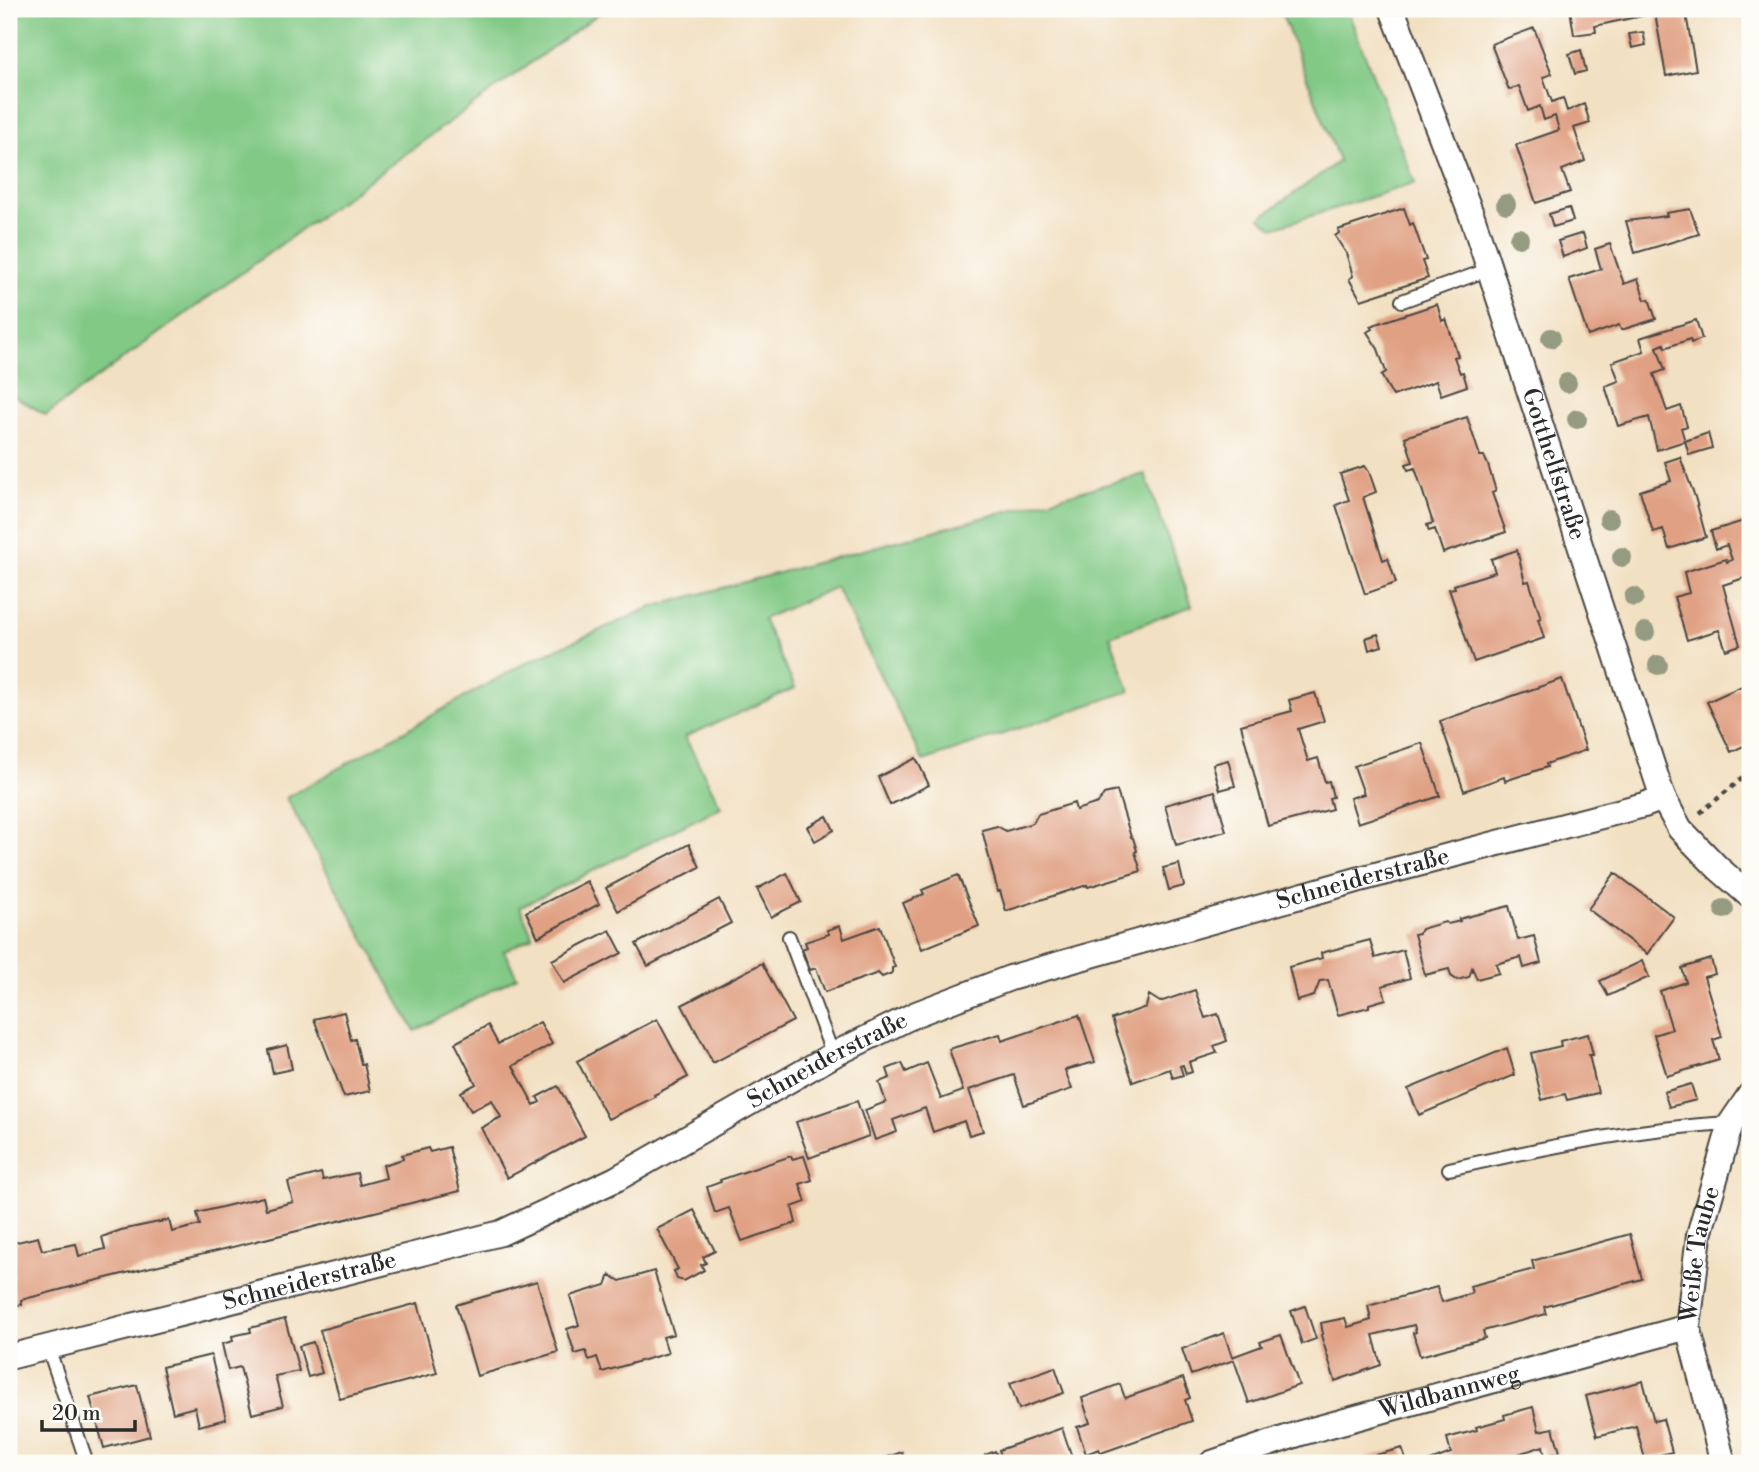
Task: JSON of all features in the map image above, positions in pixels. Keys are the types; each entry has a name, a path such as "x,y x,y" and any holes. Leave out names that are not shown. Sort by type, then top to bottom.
{"street":[{"name":"Gotthelfstraße","path":"1392,9 1474,219 1663,798 1680,829 1750,896"},
{"name":"Schneiderstraße","path":"9,1357 501,1233 616,1179 833,1055 916,1014 1010,978 1364,878 1643,806 1663,798"},
{"name":"Weiße Taube","path":"1723,1463 1688,1327 1699,1236 1731,1123 1750,1095"},
{"name":"Wildbannweg","path":"1212,1463 1301,1433 1688,1327"}],"lane":[{"path":"1402,301 1490,270"},
{"path":"789,937 833,1055"},
{"path":"1449,1169 1535,1150 1689,1125 1731,1123"},
{"path":"48,1347 87,1463"}],"path":[{"path":"1680,829 1750,772"}],"green space":[{"path":"9,9 605,9 46,415 9,393"},
{"path":"1280,9 1347,9 1415,183 1273,228 1260,218 1339,161"},
{"path":"1145,474 1192,606 1110,636 1130,691 923,761 836,587 763,619 795,688 685,737 721,807 520,907 533,937 504,951 517,977 415,1031 286,798 525,663 652,607"}],"building":[{"path":"1570,9 1685,9 1696,70 1666,76 1655,13 1595,26 1596,32 1574,35"},
{"path":"1534,28 1552,74 1543,77 1552,102 1563,98 1567,111 1584,104 1590,123 1574,128 1585,161 1562,170 1570,192 1536,203 1516,145 1559,130 1555,116 1544,120 1540,106 1528,111 1519,86 1509,90 1491,44"},
{"path":"1643,32 1646,45 1632,48 1629,34"},
{"path":"1581,50 1586,71 1575,74 1569,54"},
{"path":"1404,208 1410,225 1413,223 1426,260 1422,261 1428,278 1361,300 1349,279 1353,276 1346,253 1335,236 1339,233 1338,230"},
{"path":"1569,208 1573,221 1553,227 1549,214"},
{"path":"1690,209 1699,234 1635,253 1626,221 1667,216 1666,213"},
{"path":"1583,233 1587,248 1563,257 1558,241"},
{"path":"1610,244 1624,284 1638,279 1645,300 1649,299 1656,319 1621,330 1619,325 1588,336 1569,279 1601,269 1595,249"},
{"path":"1437,304 1442,321 1446,319 1458,356 1454,357 1467,386 1441,395 1436,381 1393,396 1381,375 1386,372 1378,349 1367,332 1372,329 1370,326"},
{"path":"1696,320 1702,339 1691,343 1690,339 1665,348 1664,344 1657,347 1665,370 1654,374 1667,411 1681,406 1687,426 1681,428 1685,441 1657,450 1649,417 1618,426 1605,386 1619,381 1612,362 1644,351 1640,338"},
{"path":"1467,417 1480,456 1484,456 1488,465 1496,491 1492,493 1506,532 1443,553 1435,529 1429,531 1427,525 1433,523 1415,468 1408,470 1406,464 1413,462 1405,437"},
{"path":"1708,433 1712,448 1689,455 1685,441"},
{"path":"1680,457 1706,537 1669,549 1663,529 1653,532 1640,491 1671,481 1665,462"},
{"path":"1365,466 1376,492 1363,497 1383,560 1388,558 1396,583 1365,594 1336,505 1349,500 1340,474"},
{"path":"1750,519 1750,554 1746,556 1750,576 1723,585 1740,645 1726,650 1719,630 1687,640 1674,597 1689,593 1684,572 1726,559 1727,562 1732,560 1727,545 1716,549 1711,531"},
{"path":"1517,550 1525,582 1529,581 1541,618 1538,619 1544,638 1474,662 1449,589 1495,572 1491,559"},
{"path":"1378,634 1382,646 1369,650 1366,638"},
{"path":"1562,679 1586,750 1546,764 1547,767 1505,781 1504,777 1464,791 1440,721"},
{"path":"1750,684 1750,743 1731,752 1707,702"},
{"path":"1315,693 1324,721 1298,729 1308,761 1318,758 1325,782 1329,781 1333,797 1329,798 1332,809 1268,826 1241,725 1292,711 1289,700"},
{"path":"1422,743 1440,796 1358,823 1350,798 1364,794 1354,766"},
{"path":"916,758 929,785 890,805 878,777"},
{"path":"1228,760 1235,786 1220,790 1213,764"},
{"path":"1117,791 1141,871 1006,911 1000,891 998,892 982,830 997,826 1006,831 1033,823 1038,814 1074,803 1076,810 1098,803 1104,794"},
{"path":"1215,791 1226,831 1176,845 1165,805"},
{"path":"827,816 834,830 815,841 807,827"},
{"path":"689,844 700,867 618,911 606,888"},
{"path":"1179,864 1184,886 1169,890 1163,868"},
{"path":"787,873 801,902 771,917 757,889"},
{"path":"1615,873 1674,917 1647,954 1588,909"},
{"path":"958,875 979,926 922,949 903,903 924,894 922,890"},
{"path":"587,881 599,904 538,937 526,912"},
{"path":"719,899 731,923 648,966 636,944"},
{"path":"1509,906 1518,940 1534,936 1541,963 1524,968 1521,957 1496,964 1499,973 1477,979 1472,968 1469,977 1457,980 1451,976 1449,969 1425,975 1414,934 1421,929 1460,921 1459,919"},
{"path":"840,926 844,939 880,926 895,967 892,968 892,973 882,977 878,973 825,992 816,968 810,970 802,949 807,947 805,942 829,934 827,930"},
{"path":"610,930 622,953 564,983 552,960"},
{"path":"1370,940 1375,958 1403,950 1410,978 1382,986 1386,999 1369,1004 1369,1007 1338,1015 1328,980 1320,981 1314,996 1297,1001 1289,967 1322,958 1321,953"},
{"path":"1711,959 1715,974 1704,977 1722,1037 1713,1040 1719,1060 1667,1076 1654,1035 1672,1029 1660,991 1686,982 1682,968"},
{"path":"1642,961 1649,977 1608,996 1600,981"},
{"path":"762,963 793,1021 713,1063 682,1005"},
{"path":"1195,990 1205,1018 1218,1014 1227,1041 1214,1046 1217,1053 1189,1062 1192,1072 1186,1074 1183,1065 1180,1066 1183,1075 1173,1078 1170,1069 1133,1082 1112,1019 1146,1007 1149,995 1160,1002"},
{"path":"344,1012 351,1040 355,1039 361,1064 364,1064 370,1091 344,1097 314,1019"},
{"path":"1079,1015 1095,1062 1065,1070 1072,1089 1024,1105 1014,1075 969,1090 983,1131 969,1135 964,1121 933,1132 925,1108 893,1120 897,1132 875,1140 865,1110 886,1102 879,1082 890,1078 887,1069 902,1063 906,1072 927,1063 941,1099 963,1091 949,1049 1000,1034 1002,1041"},
{"path":"657,1019 688,1077 654,1095 655,1097 608,1119 577,1061"},
{"path":"540,1022 552,1044 513,1066 534,1105 540,1102 537,1097 558,1086 585,1136 507,1178 481,1128 501,1117 492,1100 471,1111 461,1092 476,1084 455,1043 488,1025 498,1044"},
{"path":"1588,1034 1593,1055 1589,1055 1598,1093 1567,1100 1565,1094 1542,1100 1531,1053 1561,1046 1560,1041"},
{"path":"287,1045 292,1069 273,1073 268,1050"},
{"path":"1507,1048 1515,1075 1419,1115 1408,1089"},
{"path":"1691,1084 1696,1100 1669,1107 1664,1092"},
{"path":"857,1101 869,1136 809,1158 796,1122"},
{"path":"449,1147 460,1191 86,1283 21,1300 22,1304 9,1307 9,1277 14,1276 9,1244 38,1237 42,1250 76,1244 79,1256 105,1249 102,1237 121,1230 169,1220 172,1232 200,1225 197,1213 263,1197 266,1209 293,1202 288,1182 321,1173 323,1180 357,1173 360,1185 386,1178 383,1165 403,1159 402,1155 428,1148 430,1152"},
{"path":"791,1156 792,1159 804,1156 812,1180 800,1184 806,1202 792,1207 796,1223 742,1241 729,1208 715,1213 707,1187"},
{"path":"694,1210 715,1251 703,1257 706,1263 701,1265 704,1270 684,1281 677,1279 674,1271 678,1269 657,1229"},
{"path":"1630,1234 1642,1279 1544,1307 1546,1314 1483,1331 1485,1338 1420,1356 1413,1333 1416,1332 1414,1325 1373,1335 1381,1365 1335,1381 1321,1335 1321,1323 1345,1318 1348,1327 1368,1321 1371,1320 1368,1306 1437,1287 1442,1302 1472,1293 1470,1286 1534,1269 1532,1261"},
{"path":"654,1271 674,1334 663,1337 668,1353 602,1372 597,1357 589,1360 586,1351 575,1354 567,1329 579,1325 570,1296 606,1285 610,1275 620,1281"},
{"path":"537,1281 558,1352 477,1376 456,1305"},
{"path":"1745,1301 1750,1301 1750,1347 1748,1347"},
{"path":"418,1303 437,1373 340,1399 320,1330"},
{"path":"1305,1306 1316,1339 1302,1344 1291,1311"},
{"path":"285,1319 299,1371 275,1376 283,1406 252,1414 240,1367 228,1370 222,1344 233,1341 232,1336 251,1332 250,1328"},
{"path":"1224,1333 1232,1357 1262,1346 1260,1342 1281,1335 1299,1385 1249,1403 1234,1360 1191,1375 1182,1349"},
{"path":"313,1342 322,1373 308,1377 299,1346"},
{"path":"211,1355 226,1419 199,1426 195,1407 173,1413 162,1367"},
{"path":"1055,1367 1064,1393 1019,1409 1010,1383"},
{"path":"1183,1378 1190,1398 1185,1400 1192,1421 1101,1453 1099,1449 1086,1454 1077,1427 1090,1423 1082,1398 1120,1384 1125,1398"},
{"path":"1643,1381 1654,1421 1663,1419 1672,1452 1645,1459 1636,1426 1597,1436 1586,1396"},
{"path":"137,1385 150,1436 104,1448 90,1397"},
{"path":"1533,1407 1539,1431 1553,1428 1560,1452 1545,1456 1543,1446 1515,1455 1516,1459 1502,1463 1425,1463 1451,1453 1447,1438 1477,1430 1476,1427 1505,1419 1504,1415"},
{"path":"1062,1428 1074,1463 1003,1463 999,1450"},
{"path":"1402,1448 1407,1463 1350,1463 1350,1462"},
{"path":"995,1451 1000,1463 988,1463 985,1455"},
{"path":"902,1452 905,1463 870,1463"}]}
